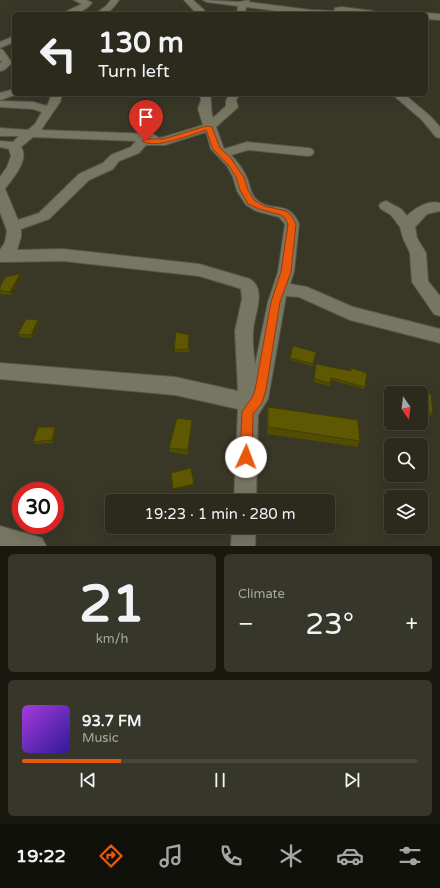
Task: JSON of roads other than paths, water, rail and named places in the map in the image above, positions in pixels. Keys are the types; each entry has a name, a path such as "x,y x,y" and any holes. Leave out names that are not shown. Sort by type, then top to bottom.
{"street":[{"path":"70,12 82,8 88,3 78,0"},
{"path":"102,12 112,6 116,0"},
{"path":"188,0 201,12"},
{"path":"207,0 244,2 306,12"},
{"path":"242,12 244,2"},
{"path":"338,12 338,10 342,9 361,12"},
{"path":"428,16 440,17"},
{"path":"0,45 12,40"},
{"path":"0,52 7,62 0,68"},
{"path":"0,97 12,93"},
{"path":"14,147 39,126 55,102 56,96"},
{"path":"205,96 204,109 217,149 229,160 240,177 244,190 251,202 261,208 284,213 289,217 292,224 286,272 276,302 258,399 248,407"},
{"path":"12,227 44,216 84,177 108,166 118,156 135,150 146,141 165,141 209,127 232,107 231,100 234,96"},
{"path":"398,96 426,118 440,134"},
{"path":"0,104 35,106 45,108 48,111"},
{"path":"0,132 113,136 123,138 176,138"},
{"path":"0,140 3,143 14,147 18,151 18,157 13,168 0,187"},
{"path":"222,154 247,146 308,152"},
{"path":"0,192 0,199 12,227 14,238 4,256"},
{"path":"386,206 396,212 407,226 410,238 418,253 420,282 440,309"},
{"path":"407,226 415,214 427,208 437,208"},
{"path":"4,256 63,255 193,269 244,282 249,286 250,291 244,331 248,407 245,494"},
{"path":"280,289 301,291 350,313 440,336"},
{"path":"0,371 175,386 248,407"},
{"path":"243,546 244,534"},
{"path":"0,538 34,546"}]}
